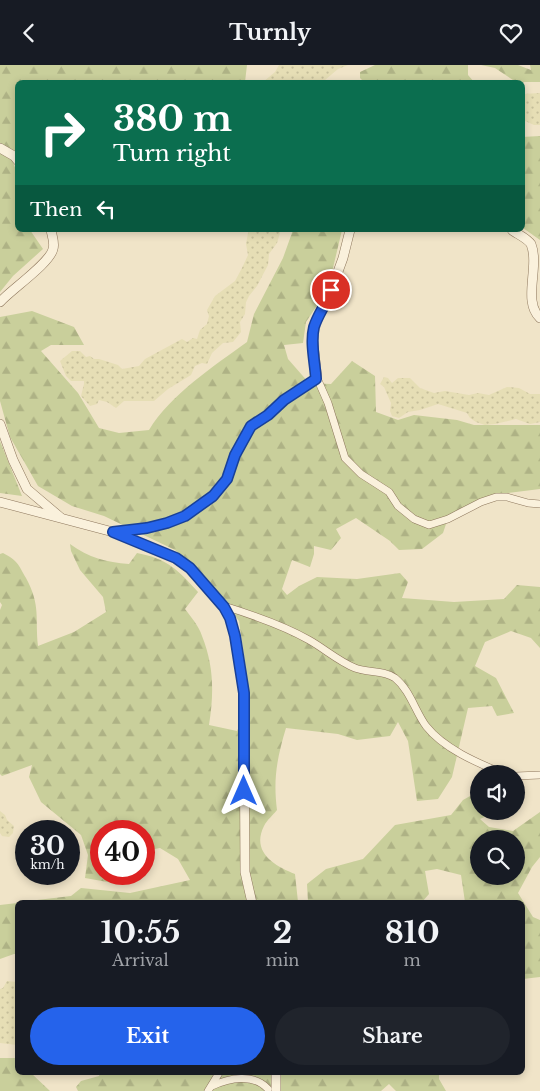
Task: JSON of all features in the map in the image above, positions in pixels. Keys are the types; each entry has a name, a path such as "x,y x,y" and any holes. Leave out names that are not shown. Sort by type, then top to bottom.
{"street":[{"path":"0,148 15,157"},
{"path":"0,301 48,260 53,249 51,232"},
{"path":"350,232 343,258 328,299 314,326 312,341 316,379 328,403 345,459 361,474 389,492 398,506 414,519 429,525 448,519 481,502 496,497 507,497 528,503 540,503"},
{"path":"515,232 531,244 538,258 539,267 533,304 535,313 540,318"},
{"path":"113,532 147,528 167,523 185,516 213,496 227,479 235,455 251,426 268,415 284,400 316,379"},
{"path":"0,424 13,460 28,489 60,518"},
{"path":"0,503 113,532 176,558 190,568 224,607 230,618 235,636 244,693 245,872 251,900"},
{"path":"224,607 247,613 310,640 341,661 354,667 388,675 402,686 426,726 439,738 466,757 484,765"},
{"path":"525,776 540,775"},
{"path":"210,1088 219,1075"},
{"path":"210,1088 223,1081 249,1079 272,1088 275,1075"}],"shaded area":[{"path":"279,65 348,65 338,69 325,80 265,80 275,72"},
{"path":"540,93 540,125 534,125 525,121 525,94"},
{"path":"280,232 277,243 269,254 268,265 246,302 245,314 240,322 241,332 233,342 223,343 212,353 207,364 202,363 195,366 191,375 168,389 154,401 124,401 116,408 107,402 99,400 97,404 90,406 81,396 84,381 71,381 66,376 60,361 72,351 80,351 86,357 90,356 94,359 118,365 122,369 139,366 145,359 182,339 187,342 193,338 197,339 200,330 207,324 209,316 207,310 215,296 235,281 242,268 248,255 246,244 248,233"},
{"path":"384,377 388,378 392,383 398,378 410,378 420,388 434,393 445,391 469,395 478,393 489,395 507,387 519,388 530,394 540,394 540,422 530,424 516,419 485,425 470,418 467,413 438,404 408,412 399,418 392,416 390,411 391,403 384,387 380,384"},
{"path":"0,811 14,826 13,833 9,837 2,836 0,833"},
{"path":"7,981 15,982 15,1045 0,1043 0,989 3,988"}],"green space":[{"path":"0,65 247,65 245,80 15,80 15,158 13,162 15,168 15,232 31,232 43,249 13,276 0,292"},
{"path":"375,65 468,65 468,75 472,80 362,80 360,72"},
{"path":"481,65 518,65 531,70 530,65 540,65 540,82 513,80 495,68"},
{"path":"540,136 540,240 525,229 525,137"},
{"path":"292,232 342,232 328,289 306,322 303,343 284,345 288,359 309,383 331,384 352,361 375,376 376,412 398,420 414,415 457,420 474,425 540,425 540,489 492,495 449,515 443,533 422,549 399,550 390,541 356,518 336,529 341,538 331,550 314,546 310,567 292,560 282,589 287,595 299,586 317,577 357,579 400,573 408,582 402,598 454,602 504,599 517,585 540,587 540,648 531,638 511,631 485,642 475,666 496,678 514,713 497,716 492,706 468,708 452,777 438,799 417,801 408,741 398,722 390,736 357,740 338,734 286,728 277,769 275,788 277,810 264,826 260,843 267,857 279,867 295,874 298,900 37,900 71,896 81,888 130,893 190,880 178,859 160,848 155,849 155,820 90,820 90,879 85,878 88,855 80,834 80,820 63,820 41,802 29,777 32,765 2,776 0,774 0,610 2,605 0,602 0,554 3,553 17,563 31,588 36,604 38,646 74,632 106,612 103,597 80,570 71,551 70,544 91,556 113,562 129,564 137,553 157,558 171,566 198,592 185,609 199,629 209,658 212,702 209,725 237,731 248,706 245,663 239,621 210,582 175,550 104,516 72,506 38,486 10,437 0,401 0,317 32,311 74,327 84,345 51,345 41,351 78,393 99,428 119,433 149,430 169,404 194,381 247,342 254,314 283,258"},
{"path":"0,441 22,496 0,493"},
{"path":"470,796 470,820 481,820 489,827 507,830 470,830 470,885 522,885 518,893 522,900 465,900 461,875 437,869 425,871 429,894 424,900 308,900 307,884 326,869 363,859 395,825 451,815 463,800"},
{"path":"540,812 540,857 525,880 525,830 514,830"},
{"path":"15,903 15,954 0,959 0,905"},
{"path":"525,904 533,917 540,920 540,977 525,979"},
{"path":"0,1058 15,1058 15,1075 33,1075 50,1091 0,1091"},
{"path":"439,1075 439,1079 446,1091 396,1091 389,1084 381,1091 78,1091 76,1087 81,1081 99,1076"}],"route":[{"path":"244,791 244,693 235,636 230,618 224,607 190,568 176,558 113,532 147,528 185,516 221,488 227,479 235,455 251,426 268,415 284,400 316,379 312,341 314,326 331,290"}]}
